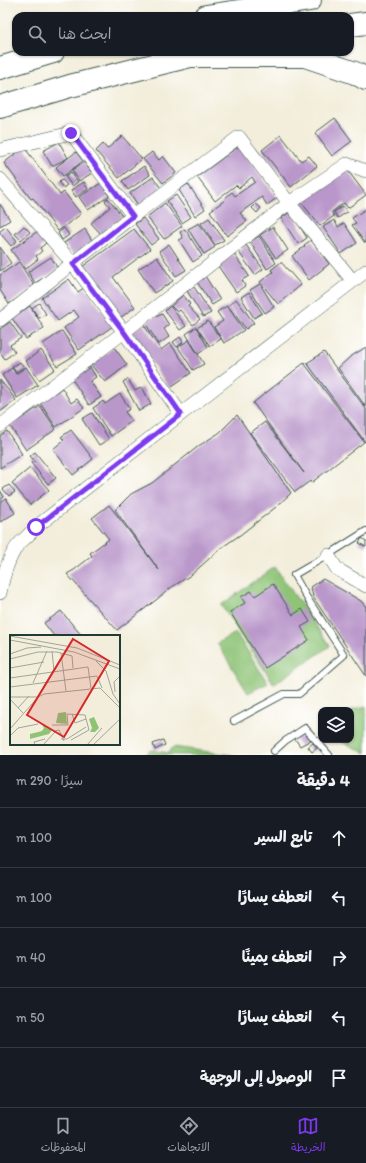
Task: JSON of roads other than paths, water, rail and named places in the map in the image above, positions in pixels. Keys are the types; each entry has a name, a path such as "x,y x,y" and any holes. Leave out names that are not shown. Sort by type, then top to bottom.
{"highway":[{"path":"220,12 267,0"},
{"path":"230,12 310,0"},
{"path":"354,24 366,23"},
{"path":"0,68 40,56"},
{"path":"0,107 70,86 188,56"},
{"path":"304,56 355,73 366,79"}],"street":[{"path":"0,150 71,133 133,216"},
{"path":"2,315 73,264 133,216 239,138 289,203 353,281"},
{"path":"0,426 124,332 289,203 346,164 366,171"},
{"path":"0,179 73,264 124,332 181,414"},
{"path":"0,593 1,580 8,564 18,546 36,527 366,271"},
{"path":"328,555 337,569 366,586"}],"lane":[{"path":"234,721 284,694 300,694 344,655 294,575 366,531"},
{"path":"274,751 284,741 305,728 329,755"}]}
